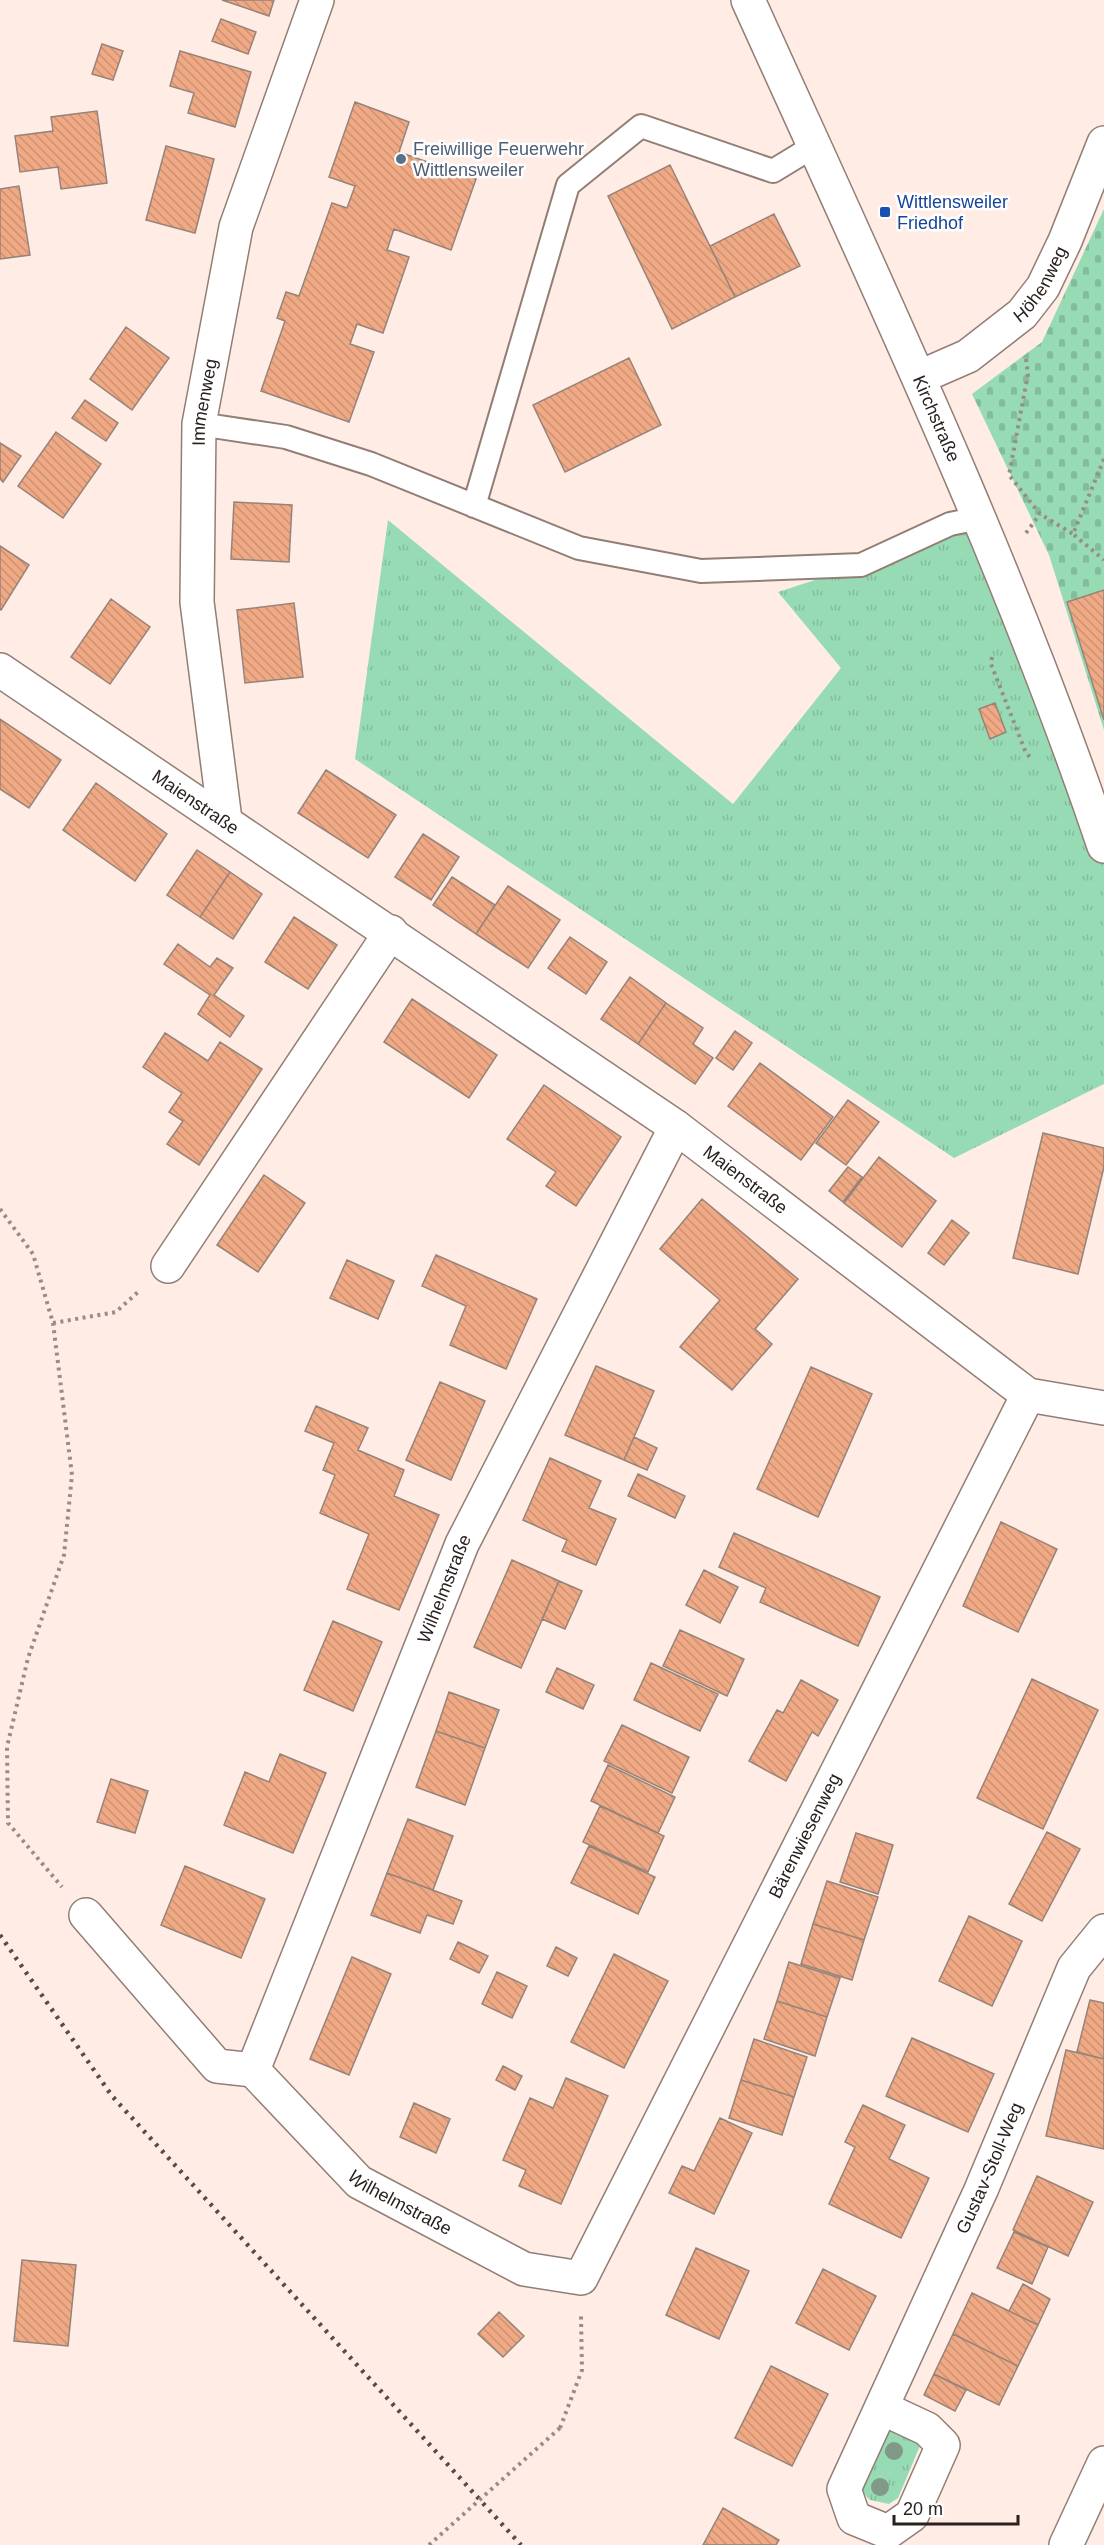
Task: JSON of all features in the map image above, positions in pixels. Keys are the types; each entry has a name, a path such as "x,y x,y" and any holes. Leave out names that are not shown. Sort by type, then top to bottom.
{"street":[{"name":"Immenweg","path":"225,820 197,602 199,424 236,227 317,0"},
{"name":"Kirchstraße","path":"748,0 920,377 1066,734 1104,846"},
{"name":"Höhenweg","path":"920,377 968,356 1022,314 1043,287 1065,241 1104,143"},
{"name":"Maienstraße","path":"0,670 391,932 676,1127 1028,1395 1104,1408"},
{"path":"168,1266 391,932"},
{"name":"Wilhelmstraße","path":"581,2278 524,2270 359,2182 253,2070 462,1544 676,1127"},
{"name":"Bärenwiesenweg","path":"581,2278 1028,1395"},
{"path":"86,1915 217,2066 253,2070"},
{"name":"Gustav-Stoll-Weg","path":"882,2408 981,2190 1074,1968 1104,1931"},
{"path":"1066,2545 1104,2463"}],"lane":[{"path":"474,506 568,185 641,126 773,171 814,146"},
{"path":"199,424 286,437 371,464 579,548 701,572 861,565 950,524 978,518"}],"path":[{"path":"1022,314 1028,374 1009,475 1040,514 1073,534 1104,560"},
{"path":"1073,534 1104,459"},
{"path":"992,664 1026,753"},
{"path":"0,1209 33,1254 53,1323 72,1475 64,1555 28,1658 7,1747 8,1823 86,1915"},
{"path":"53,1323 116,1312 168,1266"},
{"path":"429,2545 560,2428 582,2370 581,2278"}],"green space":[{"path":"1104,209 1104,730 1049,555 972,394 1042,342"},
{"path":"979,518 1104,846 1104,1084 954,1158 355,759 388,520 733,804 841,668 778,592 861,565"},
{"path":"896,2427 922,2441 898,2498 889,2504 870,2500 858,2487 883,2433"}],"building":[{"path":"222,0 274,0 269,16"},
{"path":"221,19 256,32 248,54 212,41"},
{"path":"102,44 123,51 113,80 92,74"},
{"path":"180,51 251,72 235,127 188,113 194,93 170,86"},
{"path":"355,102 409,122 399,152 476,179 451,250 394,229 387,250 409,257 383,333 357,324 350,344 374,352 349,422 261,391 285,321 277,318 286,292 299,296 332,203 347,208 355,186 329,177"},
{"path":"97,111 107,183 61,189 58,167 20,172 15,136 53,131 51,117"},
{"path":"166,146 214,159 195,233 146,220"},
{"path":"670,165 735,297 672,329 608,196"},
{"path":"19,186 30,255 0,259 0,189"},
{"path":"774,214 800,266 735,297 710,246"},
{"path":"126,327 169,358 132,410 90,379"},
{"path":"629,358 661,425 565,472 533,405"},
{"path":"85,400 118,423 106,441 72,418"},
{"path":"56,432 101,464 63,518 18,486"},
{"path":"0,443 21,456 3,482 0,479"},
{"path":"234,502 292,505 289,562 231,559"},
{"path":"0,546 29,565 1,610 0,609"},
{"path":"1104,590 1104,720 1067,602"},
{"path":"111,599 150,627 110,684 71,657"},
{"path":"294,603 303,677 245,683 237,610"},
{"path":"995,703 1006,732 990,739 979,709"},
{"path":"0,719 61,760 29,808 0,789"},
{"path":"326,770 396,815 368,858 298,813"},
{"path":"96,783 167,834 135,881 63,830"},
{"path":"423,834 459,857 431,900 395,877"},
{"path":"197,850 230,872 200,917 167,895"},
{"path":"230,872 262,894 233,939 200,917"},
{"path":"452,877 495,905 476,934 433,905"},
{"path":"508,886 560,920 528,968 476,934"},
{"path":"294,917 337,945 308,989 265,962"},
{"path":"570,937 607,962 586,994 548,968"},
{"path":"178,944 210,967 217,958 233,968 214,995 244,1016 230,1037 198,1014 210,995 164,964"},
{"path":"630,977 666,1003 638,1044 601,1019"},
{"path":"412,999 497,1055 469,1098 384,1042"},
{"path":"666,1003 703,1028 693,1044 713,1058 695,1084 638,1044"},
{"path":"735,1031 752,1043 733,1070 716,1058"},
{"path":"165,1033 208,1061 220,1042 262,1069 199,1165 167,1144 183,1121 169,1112 182,1093 143,1067"},
{"path":"760,1063 833,1117 801,1160 728,1106"},
{"path":"544,1085 621,1137 576,1206 546,1186 556,1172 507,1139"},
{"path":"848,1100 879,1122 846,1165 816,1143"},
{"path":"1043,1133 1104,1148 1104,1167 1078,1274 1013,1258"},
{"path":"879,1157 936,1201 902,1247 844,1203"},
{"path":"848,1167 862,1177 843,1202 829,1191"},
{"path":"264,1175 305,1203 258,1272 217,1245"},
{"path":"702,1199 798,1279 755,1329 772,1344 732,1390 680,1347 720,1300 660,1249"},
{"path":"952,1220 969,1233 944,1265 928,1253"},
{"path":"436,1255 537,1299 506,1369 450,1345 466,1306 422,1286"},
{"path":"347,1260 394,1281 378,1319 330,1298"},
{"path":"596,1366 654,1391 624,1460 565,1435"},
{"path":"811,1367 872,1394 818,1517 757,1489"},
{"path":"440,1382 485,1401 451,1480 406,1460"},
{"path":"316,1406 368,1428 358,1450 404,1470 394,1496 439,1515 399,1610 347,1589 369,1534 320,1513 335,1475 323,1470 334,1443 305,1431"},
{"path":"634,1437 657,1448 647,1470 624,1460"},
{"path":"550,1458 601,1481 589,1508 616,1519 596,1565 562,1551 567,1540 523,1520"},
{"path":"638,1474 685,1496 675,1518 628,1496"},
{"path":"1001,1522 1057,1549 1018,1632 963,1606"},
{"path":"734,1533 880,1597 858,1646 760,1602 766,1588 719,1567"},
{"path":"512,1560 559,1581 521,1668 474,1647"},
{"path":"704,1570 738,1587 720,1623 686,1605"},
{"path":"559,1581 582,1591 565,1629 542,1619"},
{"path":"333,1621 382,1642 353,1711 304,1690"},
{"path":"680,1630 744,1659 727,1696 663,1666"},
{"path":"651,1663 718,1694 700,1731 634,1700"},
{"path":"557,1668 594,1685 583,1709 546,1692"},
{"path":"1032,1679 1098,1710 1043,1829 977,1798"},
{"path":"801,1680 838,1700 818,1736 812,1732 786,1781 749,1761 777,1710 783,1713"},
{"path":"449,1692 499,1710 485,1748 436,1731"},
{"path":"622,1725 689,1757 672,1793 604,1761"},
{"path":"436,1731 485,1748 465,1805 416,1787"},
{"path":"280,1754 326,1773 293,1853 224,1825 245,1772 269,1782"},
{"path":"608,1765 675,1797 658,1833 591,1801"},
{"path":"111,1779 148,1791 135,1833 97,1822"},
{"path":"600,1806 664,1836 648,1872 583,1842"},
{"path":"408,1819 453,1836 433,1890 387,1873"},
{"path":"1047,1832 1080,1849 1042,1921 1009,1904"},
{"path":"856,1833 893,1845 878,1894 840,1882"},
{"path":"589,1846 655,1877 638,1914 571,1883"},
{"path":"185,1866 265,1899 241,1958 161,1925"},
{"path":"387,1873 462,1901 453,1924 427,1915 420,1933 371,1915"},
{"path":"827,1881 878,1897 864,1940 813,1924"},
{"path":"969,1916 1022,1941 992,2006 939,1981"},
{"path":"813,1924 864,1940 852,1980 801,1964"},
{"path":"458,1942 488,1956 479,1973 450,1959"},
{"path":"556,1947 577,1958 568,1976 547,1966"},
{"path":"614,1954 668,1981 624,2068 571,2042"},
{"path":"352,1957 391,1974 349,2075 310,2059"},
{"path":"789,1962 840,1978 827,2017 777,2001"},
{"path":"497,1972 527,1986 512,2018 482,2004"},
{"path":"1090,2000 1104,2003 1104,2059 1077,2052"},
{"path":"777,2001 827,2017 815,2056 764,2039"},
{"path":"912,2038 994,2074 968,2132 886,2096"},
{"path":"754,2039 807,2057 794,2097 741,2080"},
{"path":"1066,2050 1104,2059 1104,2149 1046,2136"},
{"path":"503,2066 522,2076 515,2090 496,2080"},
{"path":"566,2078 608,2096 561,2204 519,2186 526,2170 503,2160 530,2098 553,2108"},
{"path":"741,2080 794,2097 782,2135 729,2118"},
{"path":"414,2103 450,2119 436,2153 400,2137"},
{"path":"863,2105 905,2125 889,2159 929,2178 901,2238 829,2204 855,2147 845,2142"},
{"path":"720,2118 752,2133 714,2214 669,2193 682,2166 694,2171"},
{"path":"1037,2176 1093,2202 1068,2256 1013,2230"},
{"path":"1014,2232 1048,2247 1032,2284 997,2268"},
{"path":"696,2248 749,2271 719,2339 666,2315"},
{"path":"22,2260 76,2265 68,2346 14,2341"},
{"path":"823,2269 876,2296 849,2350 796,2323"},
{"path":"1023,2284 1050,2299 1038,2325 1009,2311"},
{"path":"972,2293 1038,2325 1018,2366 953,2334"},
{"path":"499,2312 524,2336 503,2357 478,2334"},
{"path":"953,2334 1018,2366 999,2405 934,2374"},
{"path":"771,2366 828,2394 792,2466 735,2438"},
{"path":"934,2374 966,2390 955,2411 924,2395"},
{"path":"723,2508 779,2540 776,2545 703,2545"}],"railway":[{"path":"0,1935 112,2096 521,2545"}],"place":[{"name":"Freiwillige Feuerwehr Wittlensweiler","path":"401,159"},
{"name":"Wittlensweiler Friedhof","path":"885,212"}]}
